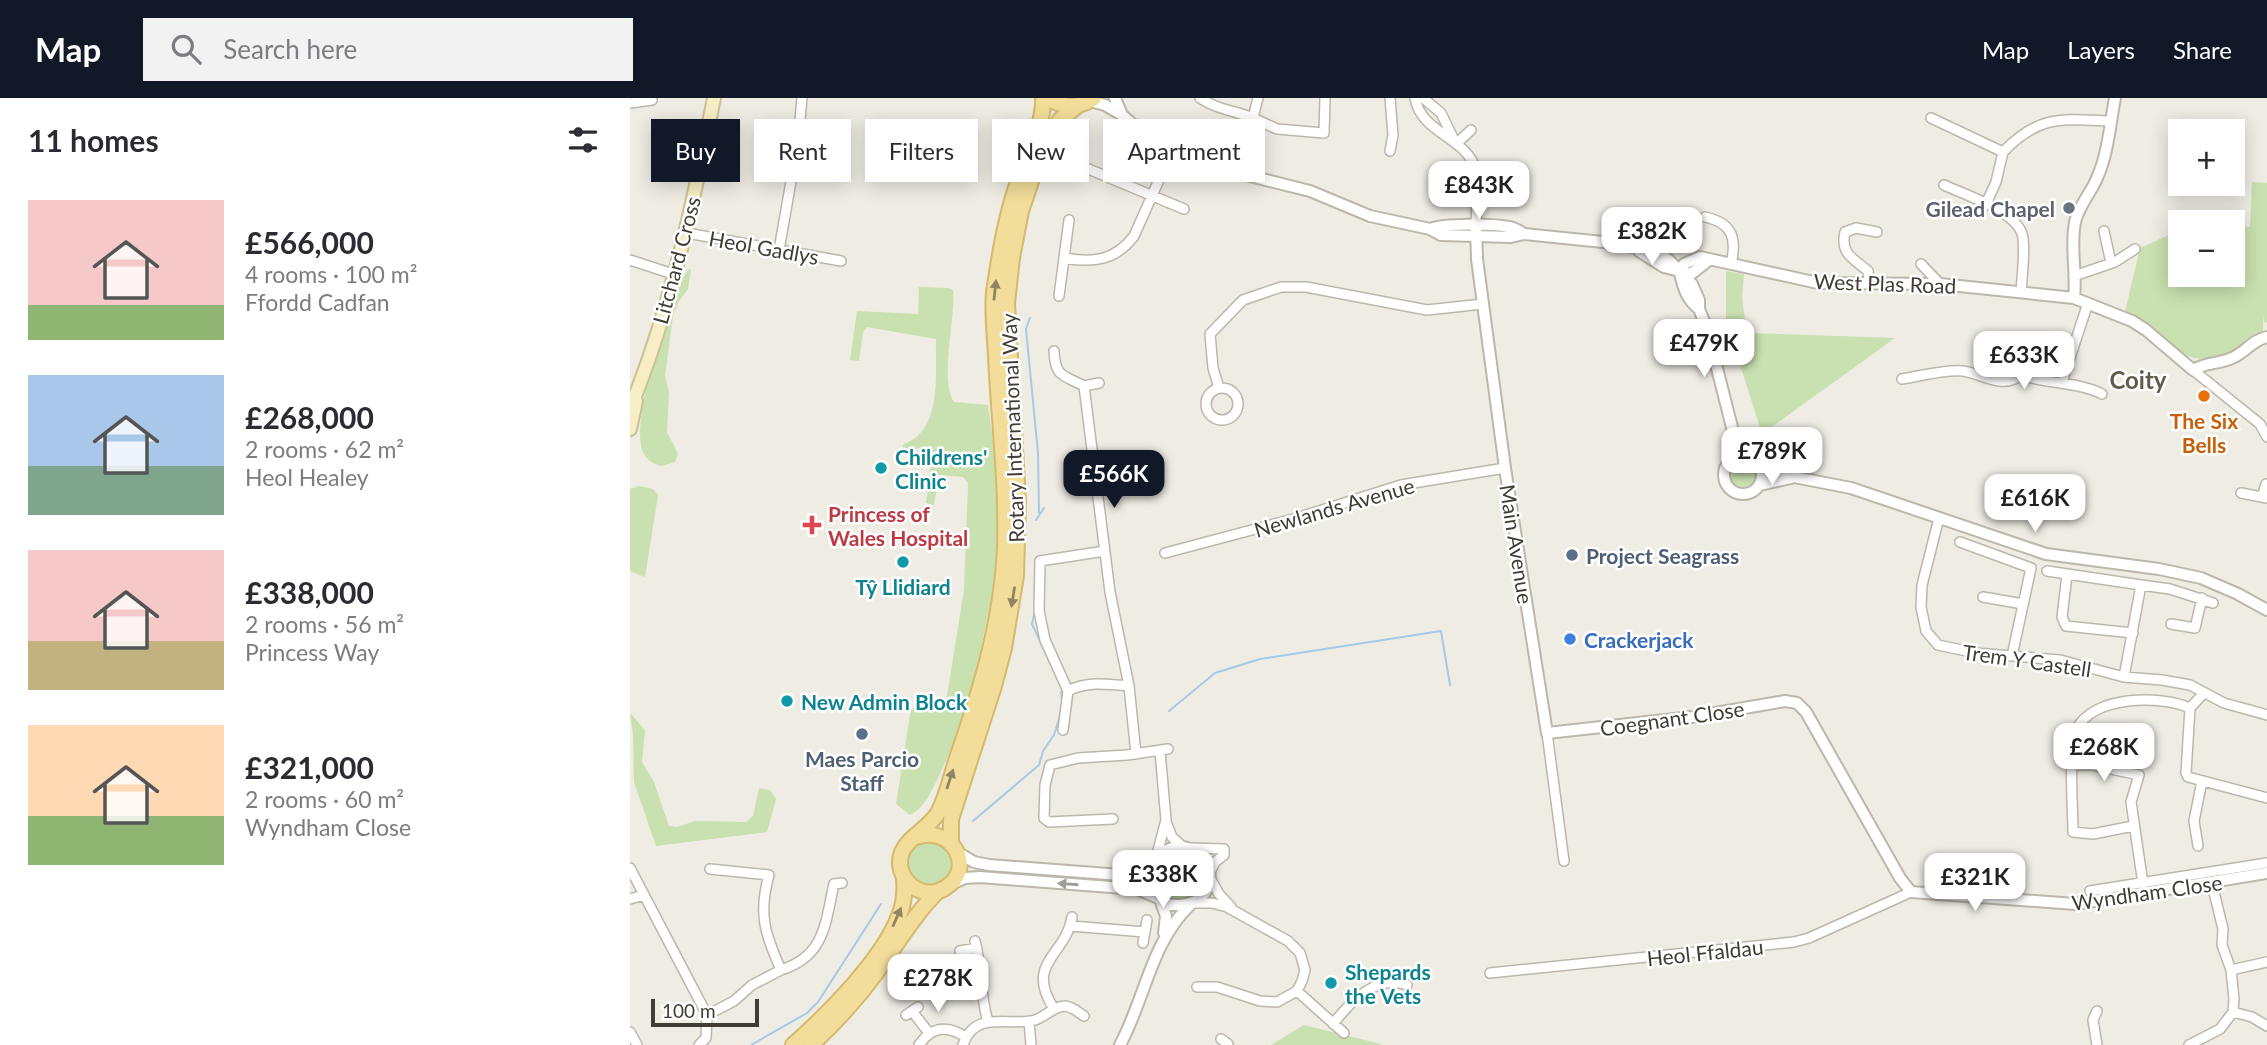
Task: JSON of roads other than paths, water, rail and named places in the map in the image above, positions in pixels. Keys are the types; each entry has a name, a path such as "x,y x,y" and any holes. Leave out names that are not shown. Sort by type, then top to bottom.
{"main road":[{"name":"Litchard Cross","path":"639,387 687,233 714,98"},
{"path":"1046,98 1059,104 1087,102"},
{"name":"Rotary International Way","path":"916,837 933,820 944,798 985,671 996,620 1004,567 1005,514 994,297 1005,225 1046,98"},
{"name":"Rotary International Way","path":"954,848 951,819 995,686 1016,576 1018,502 1007,303 1012,258 1021,211 1039,158 1060,120 1087,102"},
{"path":"630,409 639,387"},
{"path":"630,429 639,387"},
{"path":"793,1045 842,997 882,946 899,918 905,893 900,868 905,846 916,837 931,834 945,838 954,848 958,869 944,888 919,912 845,1012 811,1045"},
{"path":"904,879 919,891 944,888"}],"street":[{"path":"779,250 798,141 802,98"},
{"path":"1115,98 1122,115"},
{"path":"1200,98 1217,109 1238,112 1277,129 1324,133 1325,98"},
{"path":"1253,118 1258,98"},
{"path":"1390,98 1393,135 1390,151"},
{"path":"1415,98 1420,116 1456,144 1469,157 1476,171 1476,231"},
{"path":"1423,98 1441,113 1456,144"},
{"path":"2074,298 2072,241 2076,220 2079,209 2097,180 2115,98"},
{"path":"630,103 652,100"},
{"path":"1087,102 1105,105 1127,119"},
{"path":"1931,118 2003,152"},
{"path":"1986,204 1996,182 2003,152 2032,129 2050,120 2111,121"},
{"path":"1456,144 1471,130"},
{"path":"1089,171 1149,201 1184,209"},
{"path":"1265,180 1310,191 1387,221 1430,229 1440,225 1476,231 1512,227 1524,234 1613,243 1656,251 1669,260 1679,272 1683,288 1692,304 1699,309 1707,329 1735,439 1745,456"},
{"path":"1064,258 1096,261 1116,254 1126,247 1134,236 1158,182"},
{"path":"1943,186 1986,204 2014,221 2023,235 2021,292"},
{"path":"1705,217 1717,220 1730,232 1734,243 1731,264"},
{"path":"1059,296 1069,220"},
{"path":"1869,282 1868,271 1846,253 1843,243 1846,232 1856,228 1877,232"},
{"name":"Main Avenue","path":"1476,231 1505,468 1547,733 1563,861"},
{"path":"2104,231 2111,263"},
{"name":"Heol Gadlys","path":"687,233 841,261"},
{"path":"2074,276 2111,263 2134,248"},
{"path":"630,260 676,275"},
{"name":"West Plas Road","path":"1679,272 1691,274 1709,260 1818,283 1940,284 2074,298 2132,321 2193,370"},
{"path":"1921,264 1940,284"},
{"path":"1219,388 1213,368 1210,334 1243,300 1281,287 1306,287 1427,310 1483,304"},
{"path":"2062,382 2088,303"},
{"path":"2267,337 2254,341 2232,358 2202,365 2193,370 2260,424 2267,437"},
{"path":"2006,340 2006,367 2014,373 2097,388"},
{"path":"1054,351 1054,368 1084,386 1099,383"},
{"path":"1902,379 1962,371 2001,382 2013,382 2021,375"},
{"path":"1084,386 1110,592 1129,686 1136,754"},
{"path":"2260,424 2267,414"},
{"path":"1731,460 1745,456 1760,467 1762,473 1755,490 1743,494 1731,491 1726,486 1723,474 1731,460 1735,439"},
{"path":"1760,467 1851,488 2046,554 2159,569 2200,578 2267,610"},
{"name":"Newlands Avenue","path":"1165,553 1297,518 1401,485 1505,468"},
{"path":"1759,485 1794,477"},
{"path":"2241,493 2264,497 2266,484"},
{"name":"Trem Y Castell","path":"1939,518 1922,584 1921,607 1926,631 1938,645 1958,651 2060,660 2124,677 2190,685 2224,703 2267,715"},
{"path":"1959,542 2031,568 2012,656"},
{"path":"1063,730 1068,691 1045,640 1039,611 1040,561 1105,551"},
{"path":"2048,571 2170,589 2213,603"},
{"name":"Trem Y Castell","path":"2067,575 2062,617 2066,626 2133,634"},
{"path":"2124,677 2141,585"},
{"path":"1983,597 2023,604"},
{"path":"2171,624 2195,628 2202,598"},
{"path":"1068,691 1103,683 1129,686"},
{"path":"2203,694 2190,708 2186,773 2188,777 2267,798"},
{"name":"Coegnant Close","path":"1547,733 1692,717 1785,701 1797,703 1806,712 1900,878 1911,892"},
{"path":"2133,826 2093,834 2073,832 2072,746 2076,728 2091,715 2122,701 2170,701 2190,708"},
{"path":"1113,819 1049,822 1044,818 1045,785 1050,765 1078,758 1164,750 1166,820 1170,833 1185,848 1202,858 1221,897 1236,911 1297,948 1303,958 1305,970 1297,992 1283,1000 1266,1002 1204,984"},
{"path":"2073,765 2092,765 2139,775 2131,802 2143,884"},
{"path":"2198,846 2194,821 2202,782"},
{"path":"1163,940 1166,916 1150,883 1149,874 1166,820"},
{"path":"954,848 969,860 989,865 1121,875 1137,873 1169,848 1224,849 1224,855 1215,862 1209,875 1205,892 1176,919 1163,940 1120,1045"},
{"path":"2090,891 2267,863"},
{"path":"630,868 707,1016 706,1038 699,1045"},
{"path":"710,869 769,875 762,900 763,918 781,970"},
{"name":"Wyndham Close","path":"1911,892 2067,905 2212,884 2267,873"},
{"path":"944,888 965,878 995,878 1137,889 1173,906 1216,904 1236,911"},
{"path":"707,1016 734,1001 752,985 781,970 798,965 813,952 824,927 834,884 842,883"},
{"path":"2189,1045 2220,1029 2233,1012 2231,970 2222,944 2223,929 2212,884"},
{"name":"Heol Ffaldau","path":"1490,973 1794,942 1809,938 1911,892"},
{"path":"630,899 644,895"},
{"path":"1143,943 1147,920"},
{"path":"1054,1009 1045,993 1045,972 1052,953 1072,921 1089,929 1145,932"},
{"path":"960,951 976,945 981,968 981,995 988,1022"},
{"path":"2231,970 2267,962"},
{"path":"1034,968 1045,972"},
{"path":"1332,1024 1356,996 1392,982 1407,985"},
{"path":"1297,992 1344,1033"},
{"path":"919,1045 929,1033 945,1028 965,1041 976,1027 988,1022 1029,1021 1065,1006 1081,1014 1084,1003"},
{"path":"912,1011 929,1033"},
{"path":"2096,1045 2093,1020 2097,1011"},
{"path":"2233,1012 2252,1017 2267,1026"},
{"path":"1029,1021 1031,1045"},
{"path":"630,1032 637,1045"}],"waterway":[{"path":"1030,318 1026,329 1038,453 1039,513"},
{"path":"1036,520 1044,508"},
{"path":"1035,610 1032,624 1051,665"},
{"path":"1169,711 1215,673 1260,659 1441,631 1450,685"},
{"path":"1061,692 1062,701"},
{"path":"973,821 1039,765 1043,751 1054,735 1061,713"},
{"path":"751,1045 807,1013 818,1002 881,904"}],"place":[{"name":"Gilead Chapel","path":"2069,208"},
{"name":"The Six Bells","path":"2204,396"},
{"name":"Childrens' Clinic","path":"881,468"},
{"name":"Princess of Wales Hospital","path":"812,525"},
{"name":"Project Seagrass","path":"1572,555"},
{"name":"Tŷ Llidiard","path":"903,562"},
{"name":"Crackerjack","path":"1570,639"},
{"name":"New Admin Block","path":"787,701"},
{"name":"Maes Parcio Staff","path":"862,734"},
{"name":"Shepards the Vets","path":"1331,983"}],"district":[{"name":"Coity","path":"2138,379"}]}
